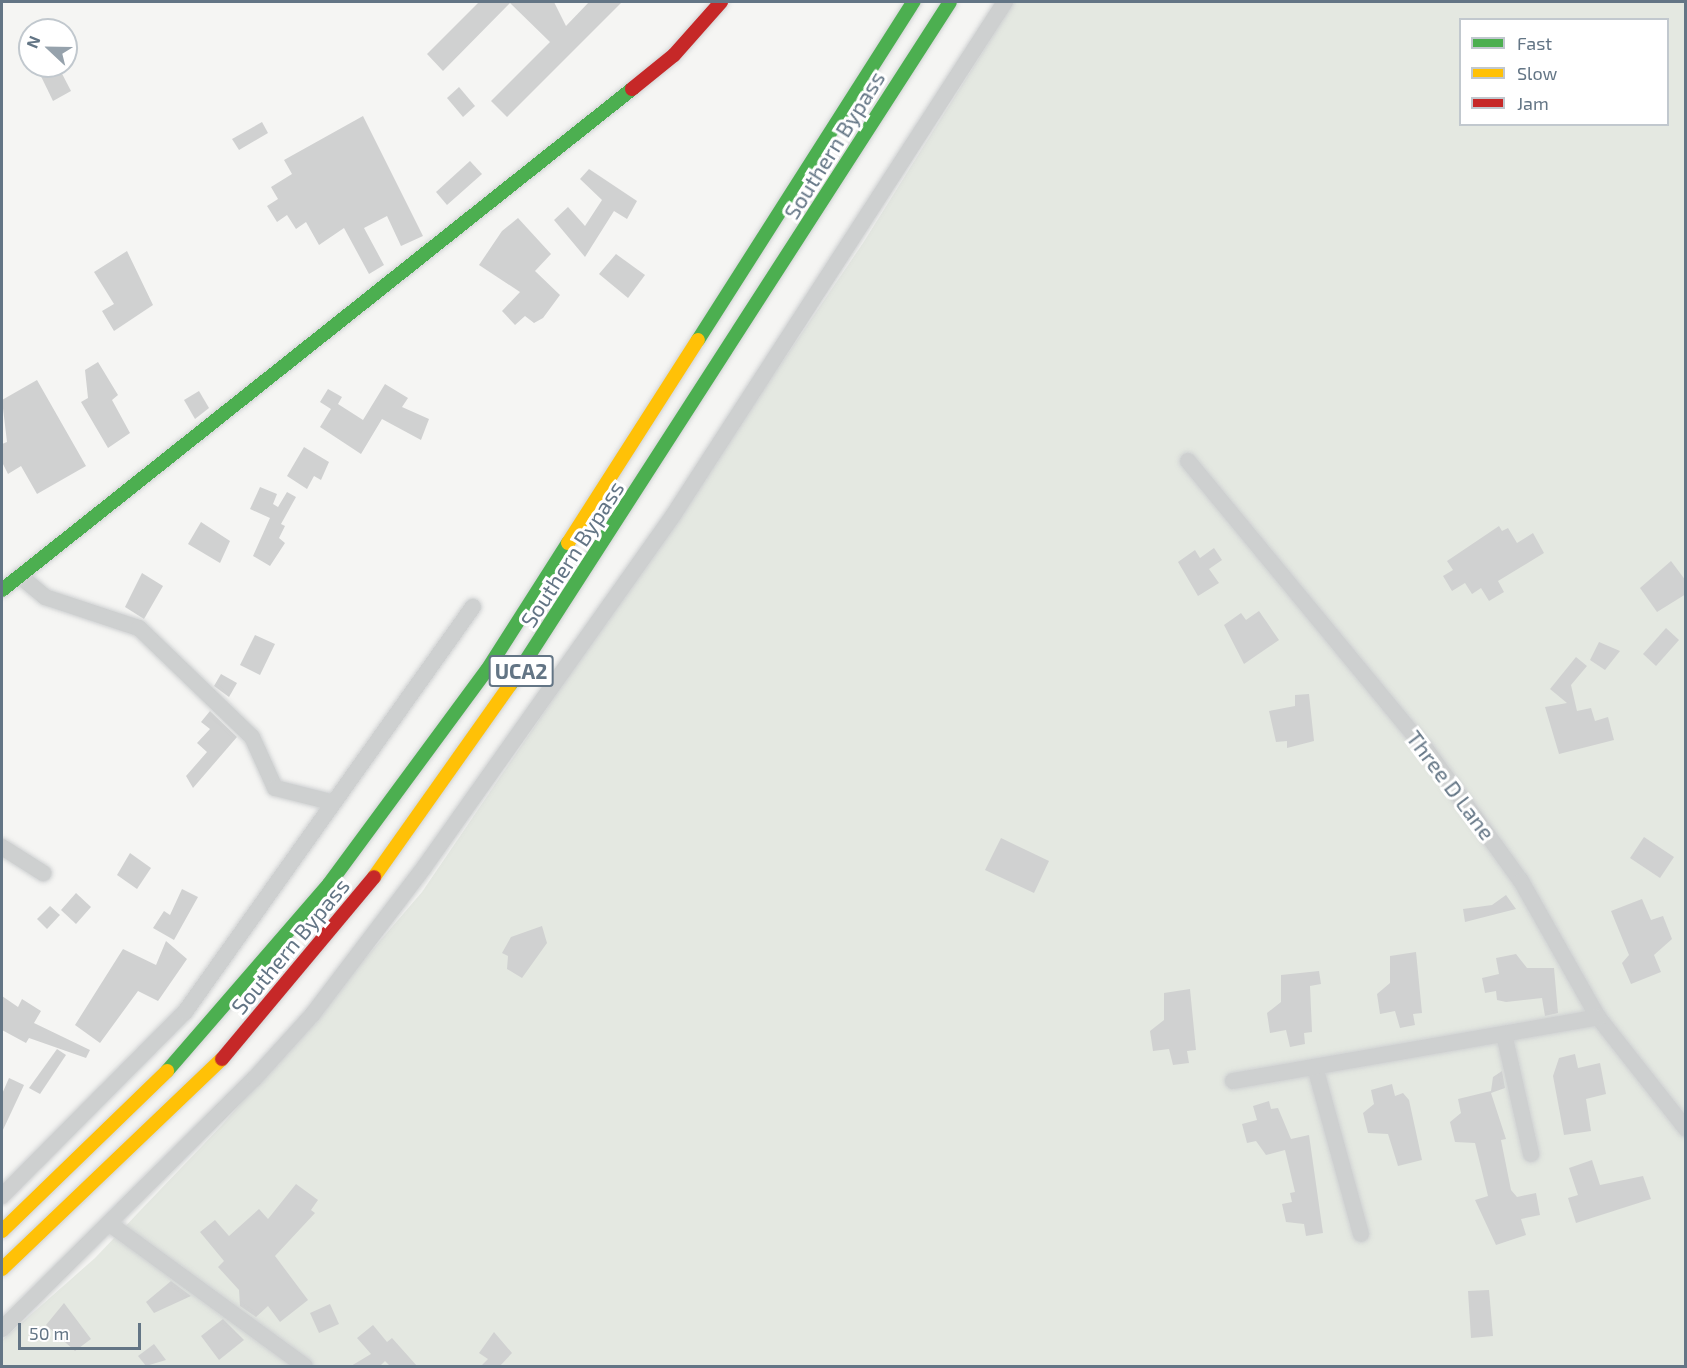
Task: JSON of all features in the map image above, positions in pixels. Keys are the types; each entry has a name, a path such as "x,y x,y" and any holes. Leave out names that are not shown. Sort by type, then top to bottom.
{"main road":[{"path":"2,590 674,55 721,2"},
{"name":"Southern Bypass","path":"2,1232 182,1057 329,884 423,760 487,670 913,2"},
{"name":"Southern Bypass","path":"2,1269 210,1073 352,907 482,730 950,2"}],"street":[{"path":"2,1329 110,1224 312,1015 425,866 687,494 1005,2"},
{"name":"Three D Lane","path":"1188,461 1425,748 1521,881 1598,1017 1686,1129"},
{"path":"20,576 45,597 139,628 252,737 275,788 331,802"},
{"path":"2,1196 185,1012 331,802 473,607"},
{"path":"2,847 43,873"},
{"path":"1233,1081 1598,1017"},
{"path":"1504,1034 1531,1154"},
{"path":"1315,1067 1361,1234"},
{"path":"110,1224 305,1366"}],"shaded area":[{"path":"1014,2 1685,2 1685,1366 2,1366 2,1340 95,1258 222,1125 422,892 863,243"}],"building":[{"path":"479,2 554,2 566,26 589,2 622,2 507,117 491,101 550,42 510,3 443,71 427,54"},
{"path":"42,78 64,78 71,91 53,101"},
{"path":"459,87 475,106 463,117 447,98"},
{"path":"363,116 423,236 401,246 387,216 364,228 384,265 369,274 344,228 319,245 306,222 296,229 287,215 277,222 267,206 278,199 271,187 292,174 284,160"},
{"path":"262,122 268,133 239,150 232,139"},
{"path":"470,161 482,174 447,205 436,192"},
{"path":"589,169 637,201 627,219 614,211 585,257 554,220 568,207 585,226 602,200 580,179"},
{"path":"518,218 551,254 535,271 560,295 543,318 534,323 525,316 515,325 502,311 520,292 479,265 502,231"},
{"path":"127,251 153,305 114,331 102,311 114,304 94,272"},
{"path":"616,254 645,275 628,298 599,274"},
{"path":"98,362 118,395 112,400 130,433 108,448 81,402 88,398 85,370"},
{"path":"37,380 86,466 37,494 21,466 8,474 2,462 2,444 7,442 2,400"},
{"path":"385,384 408,398 402,407 429,419 421,440 382,419 361,454 320,427 331,409 320,402 328,389 342,397 338,404 363,420"},
{"path":"199,391 209,408 195,419 184,400"},
{"path":"304,447 329,462 321,480 314,476 307,489 287,476"},
{"path":"260,487 277,494 273,504 278,507 287,492 296,497 281,524 285,526 279,538 285,543 270,566 253,556 270,518 250,509"},
{"path":"201,522 230,541 220,563 188,544"},
{"path":"1499,526 1502,531 1508,528 1517,543 1533,533 1544,553 1498,581 1504,592 1489,601 1481,588 1472,594 1465,583 1452,591 1443,576 1453,570 1447,561"},
{"path":"1214,548 1222,560 1209,569 1219,583 1198,596 1178,562 1195,550 1200,558"},
{"path":"1671,561 1686,581 1686,594 1657,612 1640,588"},
{"path":"142,573 163,586 144,619 125,607"},
{"path":"1259,611 1279,640 1244,664 1224,625 1241,613 1246,620"},
{"path":"1666,628 1679,640 1656,666 1643,654"},
{"path":"255,635 275,644 260,675 240,665"},
{"path":"1599,642 1620,651 1605,670 1590,660"},
{"path":"1576,657 1587,666 1571,685 1577,711 1591,708 1595,721 1608,717 1614,740 1559,754 1545,707 1567,703 1550,689"},
{"path":"221,674 237,683 229,697 214,686"},
{"path":"1309,694 1314,741 1287,748 1287,741 1276,742 1269,711 1295,706 1295,695"},
{"path":"210,711 237,737 193,788 186,776 207,752 197,743 210,729 201,722"},
{"path":"1644,837 1674,857 1660,878 1630,858"},
{"path":"1001,838 1049,861 1034,893 985,870"},
{"path":"130,853 151,868 137,889 117,875"},
{"path":"182,889 198,897 174,940 153,928 164,911 170,915"},
{"path":"76,893 91,907 76,924 61,910"},
{"path":"1506,895 1516,909 1465,922 1463,909 1492,905"},
{"path":"1642,899 1651,920 1663,916 1672,939 1654,955 1661,972 1631,984 1622,963 1629,955 1611,911"},
{"path":"50,906 60,915 47,929 37,919"},
{"path":"542,926 547,943 522,978 507,969 508,956 502,953 511,937"},
{"path":"166,941 187,959 158,1001 138,991 100,1043 75,1025 123,949 156,965"},
{"path":"1416,952 1422,1013 1413,1014 1415,1025 1400,1028 1395,1011 1380,1014 1377,994 1390,983 1390,956"},
{"path":"1516,954 1527,968 1554,968 1558,1013 1545,1016 1542,998 1506,1002 1497,1000 1496,991 1485,993 1482,978 1499,974 1496,958"},
{"path":"1319,971 1321,984 1310,986 1312,1032 1304,1033 1305,1044 1290,1047 1286,1030 1270,1033 1267,1013 1281,1002 1281,975"},
{"path":"1190,989 1196,1050 1187,1051 1189,1063 1173,1065 1169,1049 1153,1051 1150,1031 1164,1020 1164,993"},
{"path":"2,996 18,1007 22,999 41,1011 34,1023 90,1050 86,1058 29,1038 26,1043 2,1030"},
{"path":"57,1049 66,1055 40,1094 29,1088"},
{"path":"1575,1054 1578,1068 1600,1063 1606,1094 1586,1099 1591,1131 1564,1135 1553,1076 1559,1058"},
{"path":"1502,1071 1505,1088 1491,1093 1506,1139 1501,1140 1511,1190 1517,1197 1536,1193 1540,1215 1521,1219 1526,1235 1496,1245 1475,1200 1488,1196 1475,1143 1455,1142 1450,1122 1461,1113 1458,1099 1491,1091 1493,1077"},
{"path":"9,1078 24,1085 2,1132 2,1094"},
{"path":"1392,1084 1395,1096 1403,1093 1409,1100 1422,1160 1398,1166 1388,1134 1368,1133 1363,1113 1374,1104 1371,1090"},
{"path":"1269,1101 1271,1109 1278,1108 1291,1139 1309,1135 1323,1233 1306,1236 1304,1224 1286,1222 1282,1204 1292,1202 1290,1193 1295,1192 1285,1150 1266,1155 1256,1141 1247,1143 1242,1124 1257,1120 1253,1106"},
{"path":"1592,1160 1600,1185 1643,1176 1651,1199 1576,1223 1568,1198 1578,1195 1569,1168"},
{"path":"296,1184 318,1200 311,1210 315,1213 275,1256 308,1300 280,1322 268,1306 256,1317 240,1306 239,1290 218,1267 224,1261 200,1232 215,1220 229,1236 259,1209 268,1219"},
{"path":"171,1281 191,1296 154,1313 146,1302"},
{"path":"1489,1290 1493,1336 1471,1338 1468,1291"},
{"path":"64,1303 91,1339 75,1351 46,1325"},
{"path":"330,1304 339,1324 319,1333 310,1313"},
{"path":"223,1319 244,1340 219,1360 201,1336"},
{"path":"373,1325 387,1342 392,1338 417,1366 390,1366 385,1361 380,1366 351,1366 371,1354 357,1338"},
{"path":"494,1332 512,1353 500,1366 481,1366 488,1359 479,1353"},
{"path":"154,1344 166,1360 146,1366 138,1356"}],"traffic: fast":[{"path":"698,340 913,2"},
{"path":"510,685 950,2"},
{"path":"2,590 632,89"},
{"path":"167,1071 329,884 487,670 568,543"}],"traffic: slow":[{"path":"568,543 698,340"},
{"path":"374,877 510,685"},
{"path":"2,1269 222,1059"},
{"path":"2,1231 167,1071"}],"traffic: jam":[{"path":"632,89 674,55 721,2"},
{"path":"222,1059 374,877"}]}
